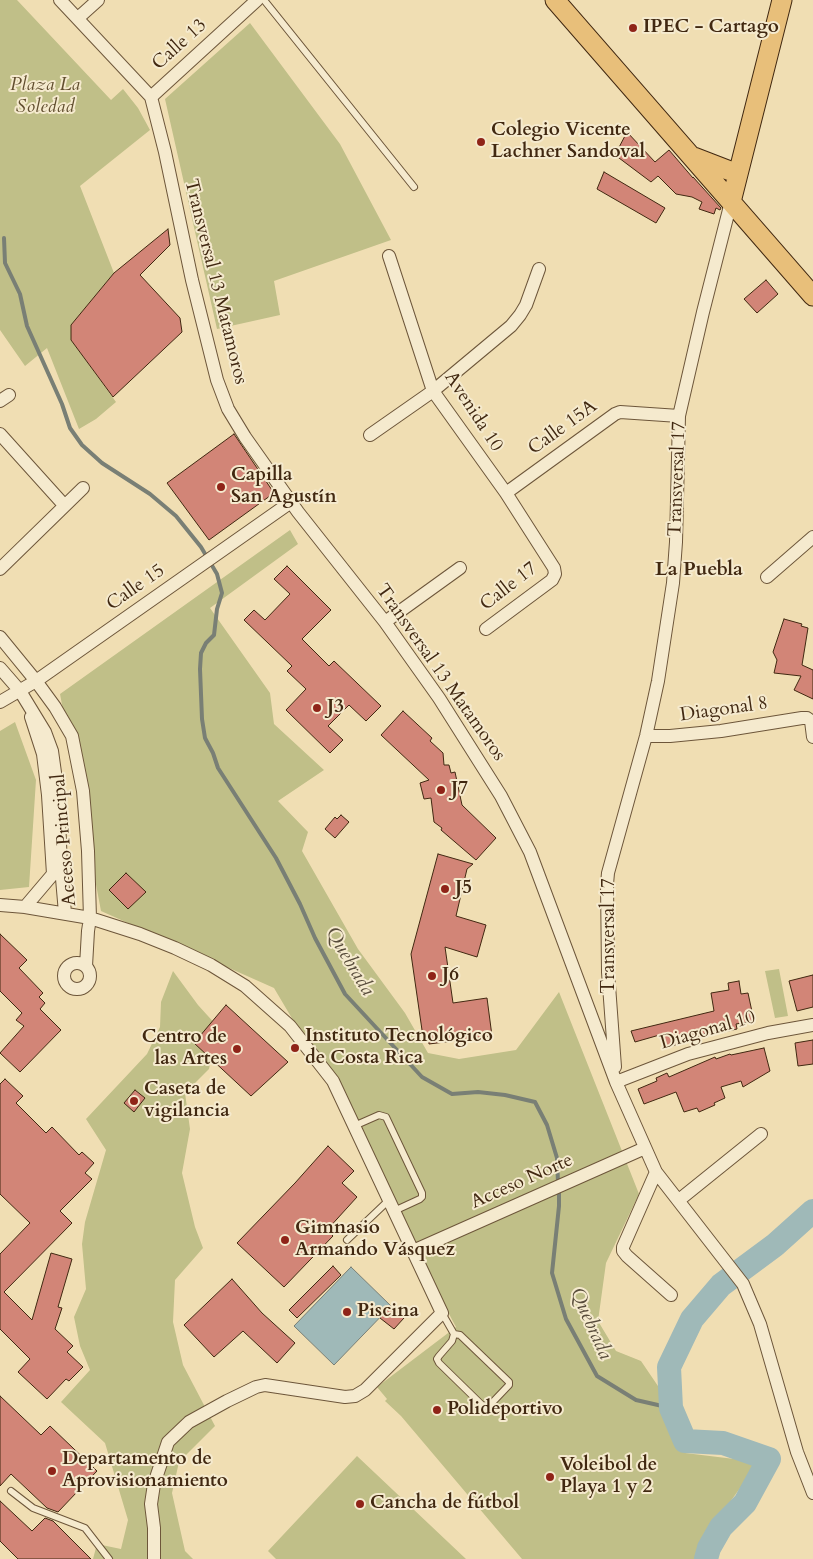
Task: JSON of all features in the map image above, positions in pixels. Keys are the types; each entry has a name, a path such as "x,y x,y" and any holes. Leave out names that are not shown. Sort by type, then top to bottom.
{"main road":[{"path":"555,0 812,294"},
{"name":"Transversal 17","path":"731,202 782,0"},
{"path":"691,156 738,174"}],"street":[{"path":"60,0 151,97"},
{"path":"78,18 98,0"},
{"name":"Calle 13","path":"151,97 243,5 257,0"},
{"name":"Transversal 13 Matamoros","path":"151,97 165,152 192,280 217,380 228,409 245,438 291,502 386,622 439,698 501,796 530,852 616,1082 656,1172 743,1284 760,1324 797,1452 813,1493"},
{"name":"Transversal 17","path":"616,1082 608,972 608,873 646,736 658,681 673,583 676,542 679,416 702,312 731,202"},
{"name":"Avenida 10","path":"388,256 433,391 506,493 554,568 555,574"},
{"path":"370,435 433,391 511,326 526,305 539,269"},
{"name":"Calle 15A","path":"506,493 615,414 620,412 679,416"},
{"path":"0,434 64,505"},
{"path":"0,569 83,488"},
{"name":"Calle 15","path":"0,702 20,691 291,502"},
{"path":"767,577 813,537"},
{"path":"386,622 460,568"},
{"name":"Calle 17","path":"486,629 552,580 555,574"},
{"name":"Acceso Principal","path":"0,637 36,680 72,736 83,791 89,860 90,918 86,966"},
{"name":"Acceso Principal","path":"0,668 20,691 45,732 52,751 58,794 60,867 65,913"},
{"name":"Acceso Principal","path":"25,907 54,874 48,795 42,754 28,705"},
{"name":"Diagonal 8","path":"646,736 670,736 721,731 807,718 811,721 813,737"},
{"path":"0,905 25,907 90,918 140,934 175,948 211,965 244,986 290,1026 333,1081 442,1313 365,1390 355,1396 345,1397 265,1385 256,1387 189,1422 168,1442 154,1484 151,1504 154,1528 154,1559"},
{"name":"Diagonal 10","path":"616,1082 688,1054 768,1033 813,1025"},
{"path":"678,1200 761,1134"},
{"name":"Acceso Norte","path":"413,1250 646,1148"},
{"path":"656,1172 623,1246 623,1251 626,1256 671,1295"}],"lane":[{"path":"264,0 414,187"},
{"path":"347,1240 392,1206 420,1199 422,1196 386,1117 379,1115 354,1126"},
{"path":"442,1313 454,1334 452,1341 439,1356 439,1363 482,1405 489,1406 509,1385 509,1382 460,1335 454,1334"},
{"path":"11,1491 33,1508 85,1528 109,1559"}],"green space":[{"name":"Plaza La Soledad","path":"0,0 17,0 111,100 123,89 138,108 150,130 80,186 114,273 71,325 71,340 116,402 96,419 79,429 47,348 25,366 0,330"},
{"path":"250,23 340,144 391,240 274,281 280,315 217,329 165,99"},
{"path":"290,530 298,544 210,608 270,693 274,724 324,770 278,801 308,832 302,851 358,949 405,1013 428,1053 459,1059 516,1050 559,992 639,1194 606,1263 598,1321 616,1351 641,1361 660,1389 672,1437 685,1453 759,1462 698,1546 696,1559 522,1559 401,1416 385,1401 387,1399 377,1387 456,1327 396,1215 345,1108 274,988 101,911 60,694"},
{"path":"15,722 36,780 29,887 0,890 0,731"},
{"path":"779,969 788,1016 775,1018 765,971"},
{"path":"173,971 198,1005 218,1027 209,1069 185,1093 190,1129 182,1173 195,1227 203,1248 175,1280 173,1322 183,1365 215,1426 179,1462 172,1493 185,1551 193,1559 93,1559 97,1544 121,1549 128,1520 105,1443 61,1402 90,1370 80,1346 74,1317 86,1289 82,1244 85,1222 106,1150 86,1119 147,1054 160,1027 161,1002"},
{"name":"Cancha de fútbol","path":"357,1456 466,1559 276,1559 268,1551"}],"water":[{"name":"Piscina","path":"351,1267 391,1306 334,1365 294,1326"}],"building":[{"path":"627,132 655,162 669,150 721,208 720,210 716,208 714,214 699,209 702,202 692,197 676,194 658,176 651,182 615,155"},
{"path":"604,172 665,208 656,223 597,189"},
{"path":"168,229 170,245 140,275 180,318 182,332 113,397 71,340 71,325 114,273"},
{"path":"766,280 778,294 757,313 744,299"},
{"name":"Capilla San Agustín","path":"234,434 274,493 209,540 167,483"},
{"path":"287,566 331,610 302,639 329,666 334,661 381,706 366,721 349,705 328,726 343,740 330,753 286,710 306,689 287,671 292,666 244,620 254,610 265,620 290,594 274,579"},
{"path":"784,619 802,624 801,626 808,628 802,665 813,670 813,699 794,690 801,676 774,673 777,660 773,652"},
{"name":"J7","path":"403,711 432,738 430,741 443,753 444,765 449,765 451,773 455,772 462,805 496,838 476,860 434,822 431,798 424,799 420,783 429,780 381,735"},
{"path":"341,815 349,822 335,838 325,829 335,817 337,819"},
{"path":"438,854 473,864 467,869 456,916 486,925 477,957 445,947 453,1003 487,998 492,1036 429,1044 428,1036 423,1037 411,954"},
{"path":"126,873 146,892 128,909 109,890"},
{"path":"0,934 27,960 19,968 43,993 39,997 45,1003 40,1009 61,1030 20,1072 0,1053 24,1026 16,1020 22,1013 0,991"},
{"path":"813,975 813,1007 797,1011 789,981"},
{"path":"739,981 741,994 748,993 754,1021 736,1024 737,1029 719,1033 718,1029 667,1048 663,1034 635,1042 631,1031 714,1011 711,993 729,990 728,983"},
{"name":"Centro de las Artes","path":"226,1005 288,1062 251,1096 194,1043"},
{"path":"813,1040 813,1064 798,1066 795,1043"},
{"path":"764,1048 770,1071 743,1087 741,1081 721,1087 725,1098 699,1112 697,1108 684,1112 676,1092 644,1104 638,1089 657,1081 656,1078 667,1073 669,1077 715,1057 716,1059 730,1054"},
{"path":"5,1079 23,1096 16,1103 46,1133 52,1127 79,1155 82,1152 94,1163 85,1173 92,1179 60,1211 72,1223 4,1292 32,1320 51,1253 72,1259 58,1307 62,1308 55,1329 73,1346 67,1352 83,1367 69,1381 66,1379 47,1399 18,1372 30,1359 0,1329 0,1254 30,1223 0,1194 0,1084"},
{"name":"Caseta de vigilancia","path":"135,1090 145,1098 134,1112 124,1103"},
{"path":"328,1146 354,1171 342,1183 357,1197 327,1230 333,1236 284,1287 237,1243"},
{"name":"Piscina","path":"333,1266 341,1275 297,1318 289,1310"},
{"path":"232,1279 262,1313 295,1343 277,1363 243,1331 214,1357 184,1325"},
{"path":"391,1306 404,1318 394,1329 380,1318"},
{"name":"Departamento de Aprovisionamiento","path":"0,1396 41,1435 50,1426 97,1471 58,1512 47,1508 11,1474 0,1486"},
{"path":"0,1501 32,1531 45,1518 53,1521 91,1559 18,1559 0,1541"}],"waterway":[{"name":"Quebrada","path":"4,238 5,263 20,294 27,326 62,404 70,428 82,445 102,463 150,494 176,516 201,547 217,574 222,593 217,609 214,635 206,643 201,653 202,719 205,738 218,768 276,858 345,994 422,1077 452,1094 478,1092 505,1095 535,1102 547,1125 557,1158 558,1183"},
{"name":"Quebrada","path":"559,1190 552,1273 566,1319 597,1376 636,1400 671,1408"},
{"path":"706,1559 709,1548 721,1527 745,1503 769,1459 723,1443 685,1441 671,1408 669,1367 692,1319 721,1285 775,1245 813,1211"}],"place":[{"name":"IPEC - Cartago","path":"633,28"},
{"name":"Colegio Vicente Lachner Sandoval","path":"481,142"},
{"name":"Capilla San Agustín","path":"221,487"},
{"name":"J3","path":"317,708"},
{"name":"J7","path":"441,790"},
{"name":"J5","path":"445,889"},
{"name":"J6","path":"432,976"},
{"name":"Instituto Tecnológico de Costa Rica","path":"295,1048"},
{"name":"Centro de las Artes","path":"237,1049"},
{"name":"Caseta de vigilancia","path":"134,1101"},
{"name":"Gimnasio Armando Vásquez","path":"285,1240"},
{"name":"Piscina","path":"347,1312"},
{"name":"Polideportivo","path":"437,1410"},
{"name":"Departamento de Aprovisionamiento","path":"52,1471"},
{"name":"Voleibol de Playa 1 y 2","path":"550,1477"},
{"name":"Cancha de fútbol","path":"360,1504"}],"district":[{"name":"La Puebla","path":"699,570"}]}
